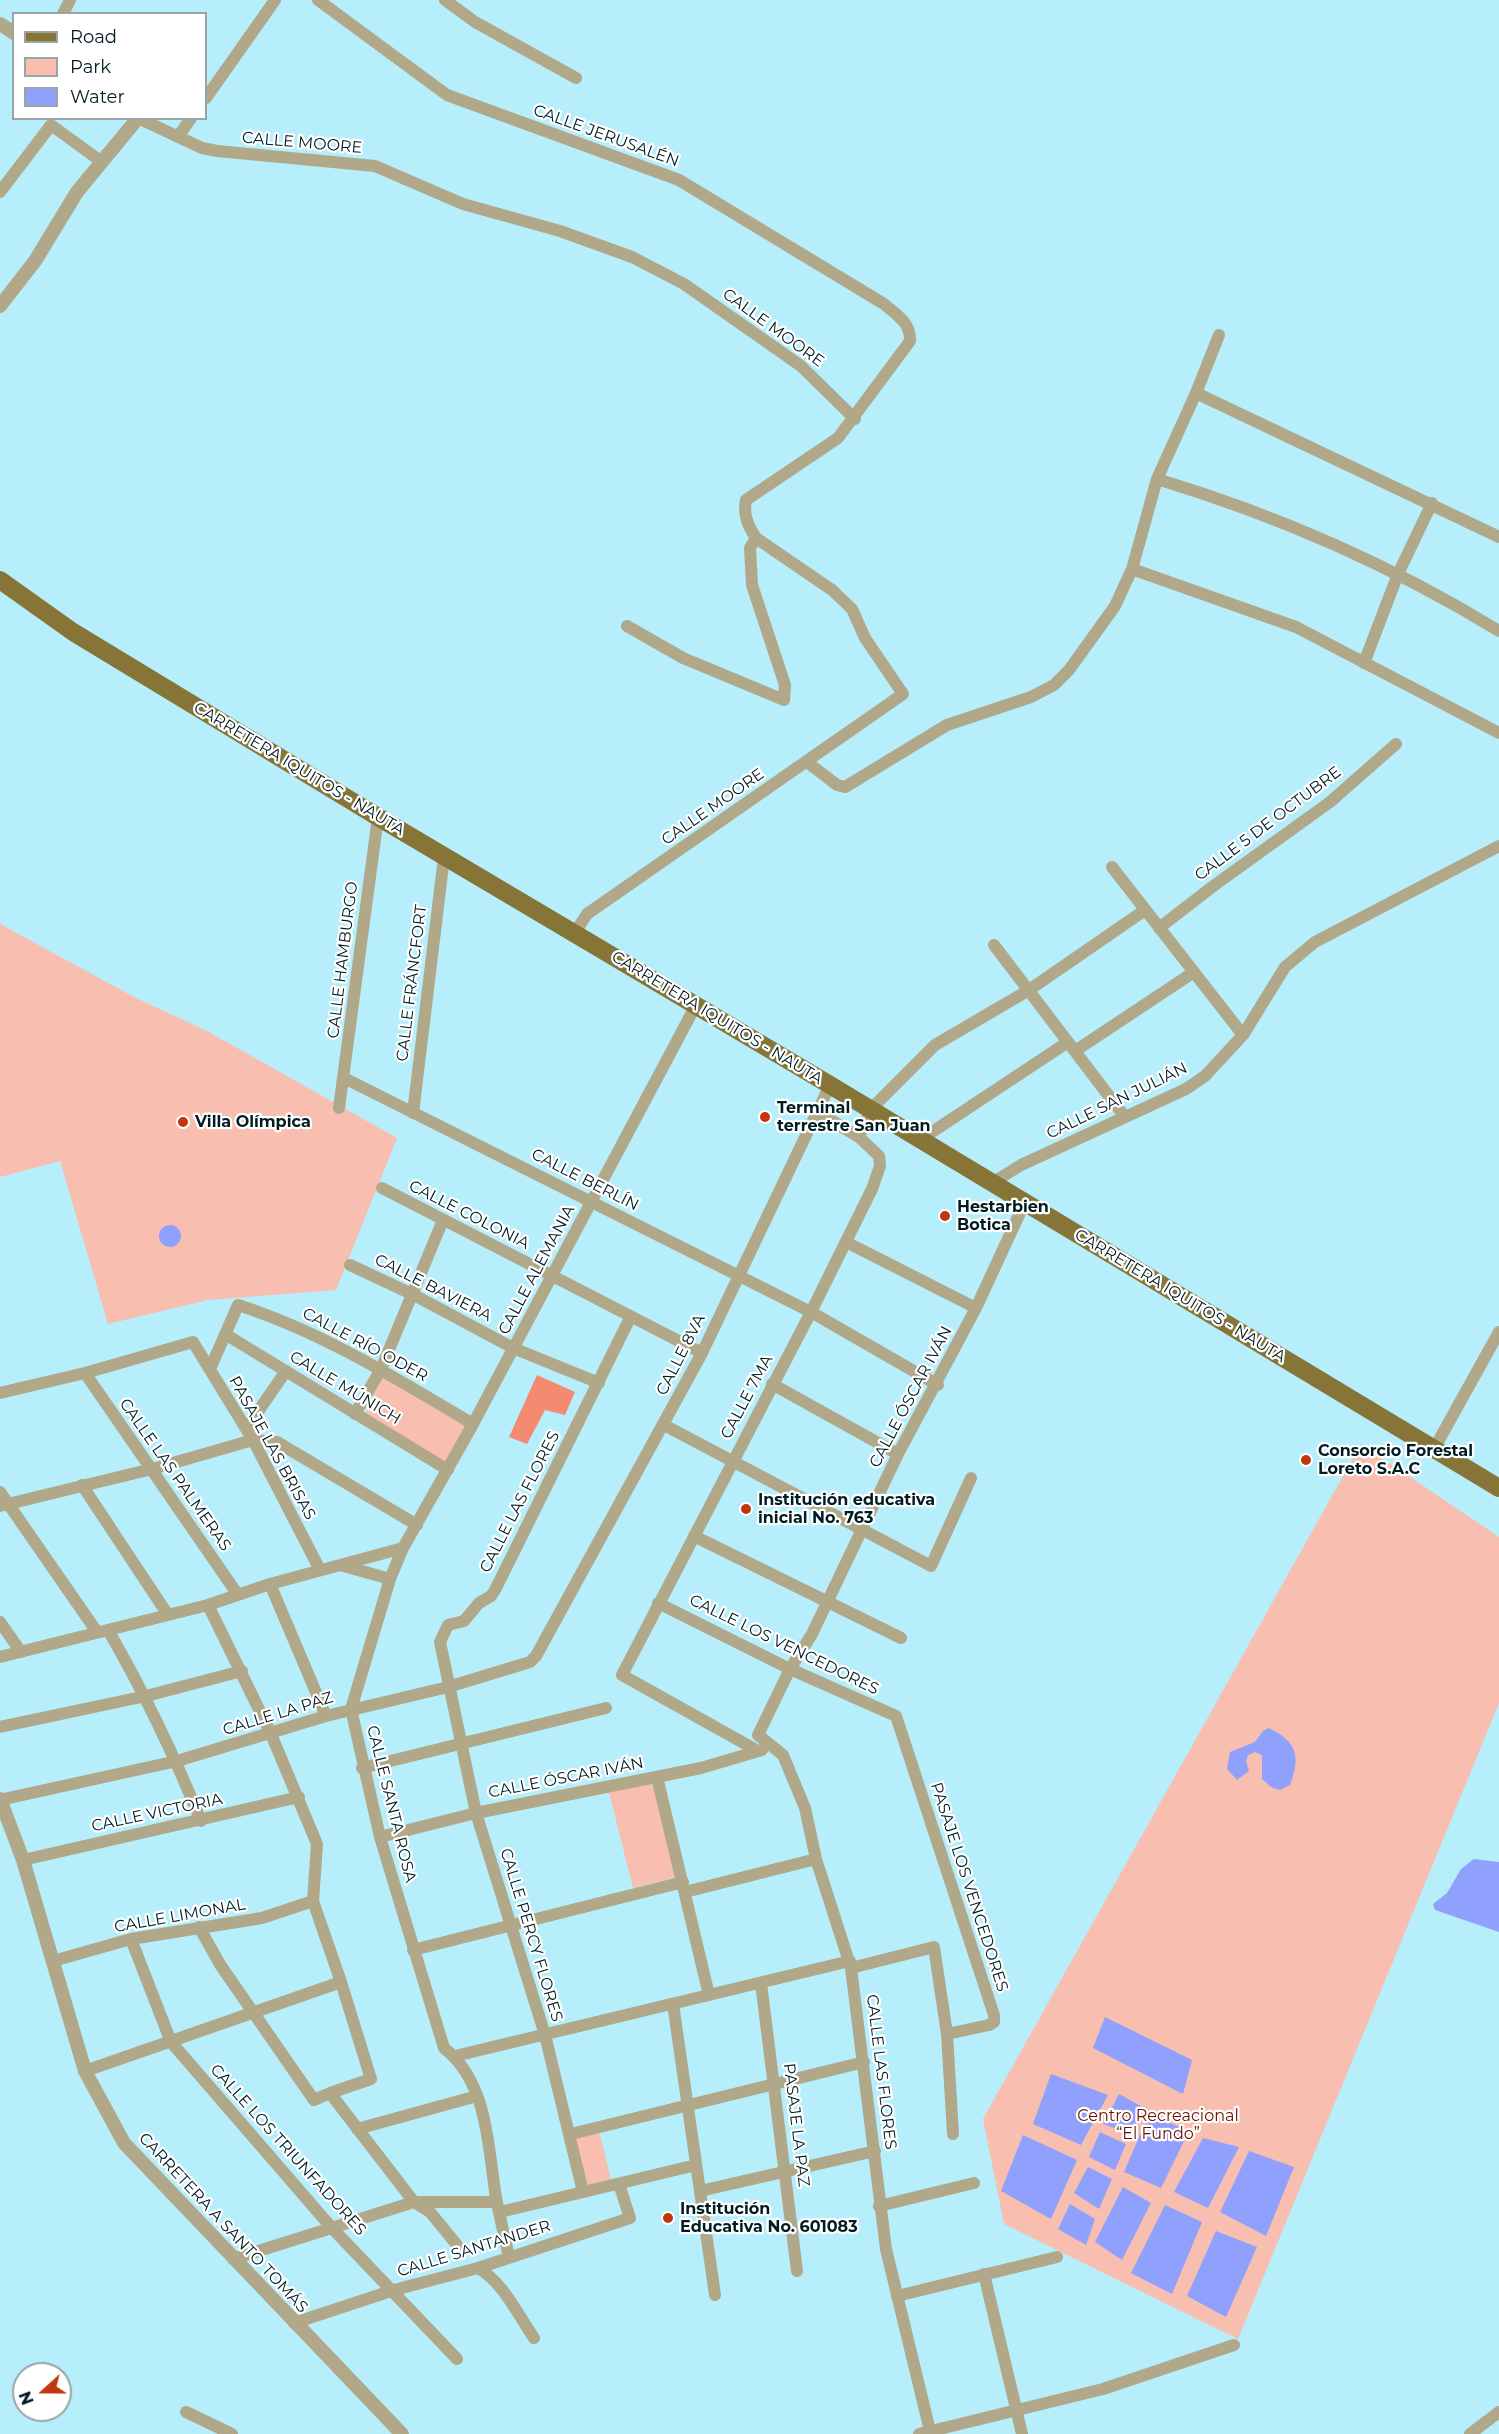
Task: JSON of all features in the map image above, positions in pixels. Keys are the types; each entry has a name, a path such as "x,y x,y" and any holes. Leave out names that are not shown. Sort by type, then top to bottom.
{"main road":[{"name":"CARRETERA IQUITOS - NAUTA","path":"0,580 73,632 444,857 830,1084 992,1184 1499,1488"}],"street":[{"path":"207,97 275,0"},
{"name":"CALLE JERUSALÉN","path":"318,0 447,95 679,180 884,304 906,323 910,341 855,419"},
{"path":"445,0 475,22 576,78"},
{"path":"0,306 35,261 77,192 136,120"},
{"name":"CALLE MOORE","path":"142,120 202,148 226,153 375,166 463,204 560,231 632,257 684,284 801,366 855,419"},
{"path":"178,137 190,120"},
{"path":"0,192 51,125 102,162"},
{"path":"807,762 837,785 844,787 947,725 1013,704 1054,685 1069,670 1115,606 1132,569 1157,479 1196,393 1219,335"},
{"path":"1196,393 1432,503 1499,537"},
{"path":"627,626 683,658 784,700 785,686 770,631 752,585 750,548 756,538 748,527 744,509 746,500 838,438 855,419"},
{"path":"1157,479 1220,498 1398,574 1499,631"},
{"path":"1364,663 1398,574 1432,503"},
{"name":"CALLE MOORE","path":"574,934 587,914 903,694 865,638 852,609 832,590 756,538"},
{"path":"1132,569 1296,627 1499,734"},
{"name":"CALLE 5 DE OCTUBRE","path":"1159,928 1212,886 1330,802 1396,744"},
{"name":"CALLE HAMBURGO","path":"339,1108 345,1078 378,817"},
{"name":"CALLE SAN JULIÁN","path":"992,1184 1021,1165 1186,1089 1205,1076 1243,1035 1285,968 1315,942 1499,846"},
{"name":"CALLE FRÁNCFORT","path":"413,1113 444,857"},
{"path":"1112,867 1243,1035"},
{"path":"859,1137 871,1109 935,1045 1029,990 1145,910"},
{"path":"994,945 1125,1116"},
{"path":"920,1140 1194,972"},
{"name":"CALLE ALEMANIA","path":"403,1548 553,1276 696,1005"},
{"name":"CALLE BERLÍN","path":"345,1078 811,1312 938,1385"},
{"name":"CALLE 8VA","path":"548,1633 702,1353 830,1084"},
{"name":"CALLE 7MA","path":"758,1751 622,1675 811,1312 872,1189 880,1166 879,1156 859,1137 817,1112"},
{"name":"CALLE COLONIA","path":"382,1188 702,1353"},
{"name":"CALLE ÓSCAR IVÁN","path":"758,1735 790,1669 827,1603 898,1454 938,1385 1025,1202"},
{"path":"355,1414 381,1369 414,1295 443,1220"},
{"path":"846,1242 976,1308"},
{"name":"CALLE BAVIERA","path":"350,1265 414,1295 513,1348 599,1383"},
{"name":"CALLE RÍO ODER","path":"225,1334 238,1305 277,1318 381,1369 473,1424"},
{"name":"CALLE LAS FLORES","path":"448,1687 441,1654 443,1631 448,1624 464,1621 479,1603 491,1596 631,1316"},
{"path":"1434,1449 1499,1332"},
{"path":"210,1369 225,1334"},
{"name":"CALLE MÚNICH","path":"225,1334 448,1470"},
{"name":"PASAJE LAS BRISAS","path":"85,1373 193,1342 250,1435 320,1570"},
{"path":"250,1435 286,1371"},
{"path":"0,1393 85,1373"},
{"name":"CALLE LAS PALMERAS","path":"85,1373 238,1595"},
{"path":"772,1384 898,1454"},
{"path":"664,1425 862,1532 931,1566 971,1478"},
{"path":"4,1505 152,1469 250,1435 277,1442 417,1525"},
{"path":"82,1485 168,1615"},
{"path":"0,1492 4,1505 102,1631 146,1696 177,1761 201,1821"},
{"path":"694,1536 901,1638"},
{"path":"0,1657 208,1605 270,1584 403,1548"},
{"name":"CALLE SANTA ROSA","path":"403,1548 390,1580 351,1709 362,1768 380,1837 444,2048 455,2056 484,2114 508,2257"},
{"path":"339,1565 390,1580"},
{"path":"270,1584 326,1716"},
{"name":"CALLE LOS VENCEDORES","path":"658,1603 790,1669 896,1716"},
{"path":"199,1927 221,1966 314,2100 372,2079 313,1901 317,1844 272,1734 208,1605"},
{"path":"0,1622 21,1652"},
{"name":"CALLE LA PAZ","path":"0,1799 177,1761 351,1709 448,1687 530,1662 548,1633"},
{"path":"0,1727 146,1696 242,1671"},
{"name":"CALLE PERCY FLORES","path":"448,1687 476,1813 545,2035 571,2133 583,2192"},
{"path":"362,1768 606,1708"},
{"name":"PASAJE LOS VENCEDORES","path":"896,1716 994,2015 994,2022 989,2025 947,2034"},
{"name":"CALLE LAS FLORES","path":"758,1735 783,1755 805,1808 816,1859 851,1964 875,2151 879,2206 924,2433"},
{"name":"CALLE ÓSCAR IVÁN","path":"380,1837 476,1813 701,1768 775,1747"},
{"path":"657,1777 709,1995"},
{"name":"CALLE VICTORIA","path":"23,1860 299,1797"},
{"name":"CARRETERA A SANTO TOMÁS","path":"0,1799 23,1860 85,2071 124,2143 402,2434"},
{"path":"413,1950 511,1925 816,1859"},
{"name":"CALLE LIMONAL","path":"53,1961 131,1940 262,1918 313,1901"},
{"name":"CALLE LOS TRIUNFADORES","path":"131,1940 171,2042 331,2227 394,2290 457,2359"},
{"path":"455,2056 761,1983 934,1947 947,2034 953,2134"},
{"path":"85,2071 341,1982"},
{"name":"PASAJE LA PAZ","path":"761,1983 797,2271"},
{"path":"673,2004 715,2295"},
{"path":"571,2133 864,2062"},
{"path":"330,2093 414,2202 430,2212 457,2245"},
{"path":"357,2129 477,2096"},
{"path":"700,2192 875,2151"},
{"path":"234,2259 414,2202 498,2207 583,2192 696,2165"},
{"path":"879,2206 974,2183"},
{"name":"CALLE SANTANDER","path":"294,2323 394,2290 478,2268 630,2218 619,2184"},
{"path":"897,2296 1057,2257"},
{"path":"478,2268 488,2273 534,2338"},
{"path":"984,2274 1023,2434"},
{"path":"924,2433 1103,2389 1234,2345"},
{"path":"186,2412 232,2434"},
{"path":"1470,2434 1499,2412"}],"green space":[{"name":"Villa Olímpica","path":"0,924 134,997 207,1031 397,1138 336,1290 208,1300 108,1324 60,1161 0,1177"},
{"path":"384,1372 474,1426 450,1470 363,1418"},
{"name":"Centro Recreacional “El Fundo”","path":"1361,1444 1499,1537 1499,1703 1238,2339 1004,2224 983,2119"},
{"path":"654,1783 676,1877 633,1888 609,1792"},
{"path":"599,2130 611,2180 585,2186 574,2136"}],"shaded area":[{"path":"537,1375 575,1392 565,1415 545,1410 527,1444 509,1437"}],"water":[{"path":"170,1225 178,1228 181,1236 178,1244 170,1247 162,1244 159,1236 162,1228"},
{"path":"1269,1728 1286,1739 1296,1758 1290,1785 1280,1790 1271,1787 1262,1779 1262,1755 1255,1752 1248,1755 1246,1761 1249,1771 1237,1780 1227,1769 1230,1752 1255,1742 1263,1731"},
{"path":"1474,1859 1499,1862 1499,1932 1435,1910 1433,1904 1447,1893 1461,1869"},
{"path":"1105,2017 1192,2060 1183,2094 1093,2048"},
{"path":"1051,2074 1108,2095 1081,2145 1033,2124"},
{"path":"1119,2094 1143,2107 1131,2134 1103,2124"},
{"path":"1149,2114 1189,2131 1161,2188 1124,2172"},
{"path":"1100,2132 1126,2144 1115,2170 1089,2157"},
{"path":"1023,2135 1077,2160 1051,2219 1001,2191"},
{"path":"1203,2138 1239,2147 1208,2208 1174,2192"},
{"path":"1249,2151 1294,2167 1266,2236 1220,2212"},
{"path":"1088,2167 1112,2179 1099,2209 1074,2193"},
{"path":"1123,2187 1151,2203 1122,2260 1095,2242"},
{"path":"1070,2204 1095,2219 1086,2245 1058,2229"},
{"path":"1165,2205 1202,2222 1172,2294 1131,2273"},
{"path":"1216,2231 1257,2247 1226,2317 1187,2296"}],"place":[{"name":"Terminal terrestre San Juan","path":"765,1117"},
{"name":"Villa Olímpica","path":"183,1122"},
{"name":"Hestarbien Botica","path":"945,1216"},
{"name":"Consorcio Forestal Loreto S.A.C","path":"1306,1460"},
{"name":"Institución educativa inicial No. 763","path":"746,1509"},
{"name":"Institución Educativa No. 601083","path":"668,2218"}]}
